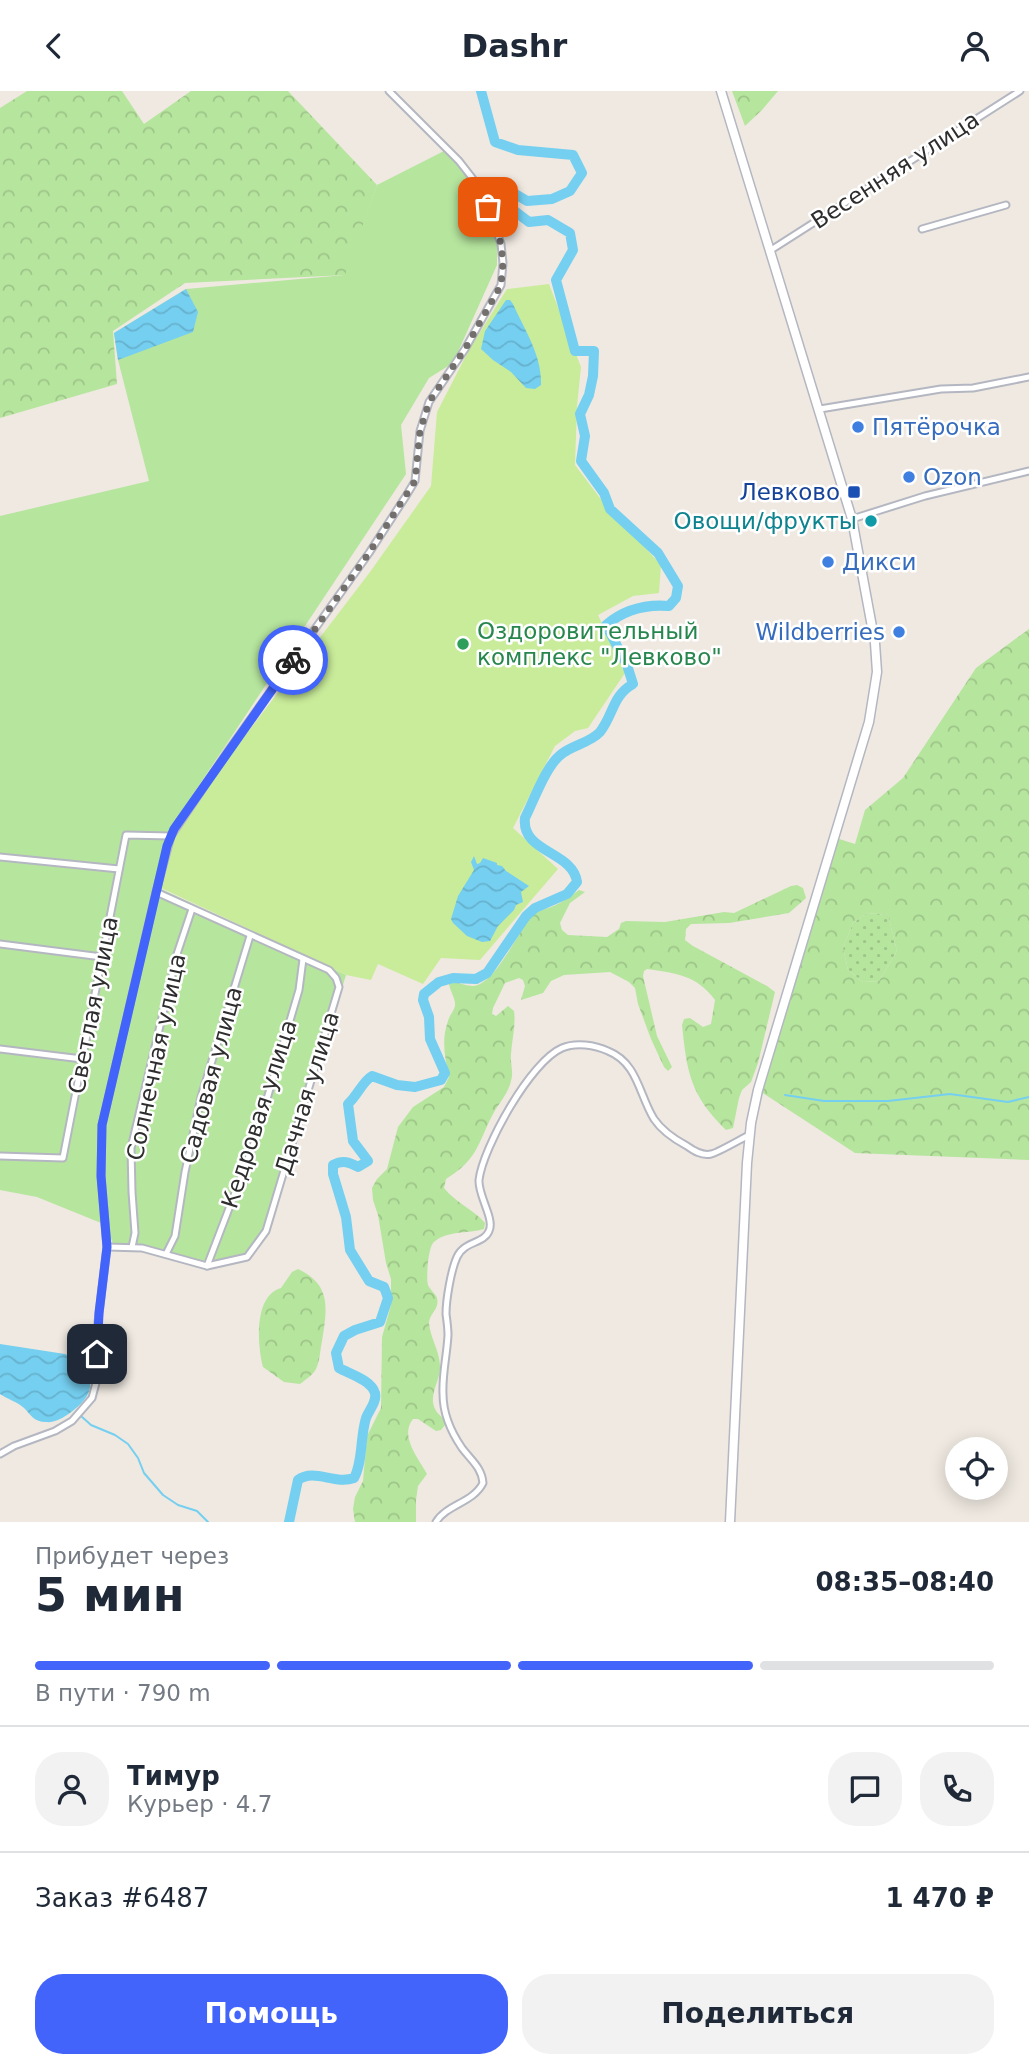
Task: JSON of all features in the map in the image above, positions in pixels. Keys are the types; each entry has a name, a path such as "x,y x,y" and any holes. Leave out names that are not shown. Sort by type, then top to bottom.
{"street":[{"path":"0,1454 72,1421 92,1398 97,1379 98,1322 107,1247 101,1176 102,1125 156,892 173,833 369,553 415,481 420,431 429,402 461,357 501,285 501,244 488,207 473,179 459,161 389,91"},
{"path":"721,91 852,519 877,672 869,722 772,1040 749,1135 730,1522"},
{"name":"Весенняя улица","path":"771,250 1020,91"},
{"path":"922,229 1006,205"},
{"path":"820,409 941,389 973,389 1029,377"},
{"path":"852,519 925,496 1029,471"},
{"name":"Светлая улица","path":"0,1156 63,1158 126,835 173,833"},
{"path":"0,857 119,869"},
{"name":"Дачная улица","path":"107,1247 142,1248 207,1266 247,1257 266,1231 339,987 329,970 156,892"},
{"name":"Солнечная улица","path":"132,1247 135,1233 131,1148 177,954 192,909"},
{"name":"Садовая улица","path":"166,1254 175,1236 184,1172 201,1097 250,936"},
{"path":"0,944 102,957"},
{"name":"Кедровая улица","path":"207,1266 254,1143 299,990 303,959"},
{"path":"436,1522 448,1510 476,1494 483,1483 479,1468 453,1433 443,1405 448,1337 447,1302 454,1266 461,1250 483,1239 490,1229 479,1182 484,1158 498,1128 537,1070 550,1055 561,1048 573,1045 601,1048 627,1064 633,1071 654,1119 663,1130 688,1147 699,1153 712,1154 749,1135"},
{"path":"0,1049 82,1059"}],"green space":[{"path":"27,91 122,91 144,124 191,91 288,91 377,185 346,275 185,283 113,331 117,384 0,418 0,108"},
{"path":"732,91 778,91 745,126"},
{"path":"446,150 468,177 485,209 497,239 497,265 453,363 429,378 401,425 406,474 168,832 170,834 157,887 346,975 268,1227 242,1260 217,1268 192,1266 148,1247 113,1244 106,1225 37,1197 0,1190 0,516 149,481 118,360 114,333 186,289 345,275 377,185"},
{"name":"Оздоровительный комплекс \"Левково\"","path":"549,284 581,367 575,465 600,498 661,565 659,593 633,596 598,615 625,673 588,728 575,731 555,746 513,828 558,869 480,960 441,958 423,984 378,964 371,980 346,975 157,886 170,834 370,572 431,486 437,412 470,348 507,289"},
{"path":"1029,629 1029,1160 855,1153 758,1090 833,837 855,844 865,810 903,778 976,668","holes":["867,913 888,915 897,951 879,981 863,982 848,970 843,948 853,923"]},
{"path":"797,885 803,888 806,898 789,913 729,923 691,924 686,929 685,940 693,946 775,992 758,1063 751,1082 742,1090 733,1128 726,1130 714,1117 698,1094 689,1070 682,1025 684,1019 690,1018 703,1027 711,1024 715,1000 701,985 676,974 647,969 644,971 657,1036 672,1067 668,1071 651,1039 635,988 629,982 610,972 564,975 551,981 543,993 521,1000 525,986 523,980 519,978 505,983 492,1014 496,1016 508,1006 514,1011 510,1086 476,1151 465,1165 446,1179 444,1188 485,1223 484,1229 451,1234 438,1239 431,1246 427,1270 428,1285 438,1302 429,1323 440,1365 433,1402 445,1425 436,1431 418,1419 413,1419 409,1426 409,1440 427,1474 418,1486 416,1522 355,1522 353,1509 355,1497 363,1481 367,1436 381,1408 382,1337 391,1305 391,1279 372,1188 387,1169 398,1127 413,1107 444,1087 449,1077 444,1042 455,1003 449,984 452,981 473,986 490,977 532,916 579,890 585,892 570,903 560,923 562,930 568,935 607,937 626,921 665,922 724,912 734,913"},
{"path":"867,913 888,915 897,951 879,981 863,982 848,970 843,948 853,923"},
{"path":"298,1269 317,1283 322,1290 326,1308 317,1366 300,1384 284,1382 263,1367 259,1346 260,1322 266,1300"}],"water":[{"path":"186,289 198,312 193,332 118,360 114,333"},
{"path":"506,300 513,304 536,353 541,385 535,389 526,388 511,372 481,349 485,331"},
{"path":"474,856 477,864 483,858 497,863 529,886 521,892 523,902 516,905 498,926 490,941 482,942 467,936 451,919 458,896 474,870 471,862"},
{"path":"0,1344 71,1356 87,1374 90,1381 88,1394 79,1405 60,1419 42,1422 36,1419 22,1406 0,1394"}],"waterway":[{"path":"289,1522 298,1480 311,1476 339,1480 354,1478 359,1465 366,1418 375,1400 375,1393 369,1384 339,1368 336,1353 344,1336 380,1322 388,1298 384,1287 369,1281 350,1250 346,1217 333,1174 333,1165 337,1163 346,1162 358,1167 368,1161 353,1141 348,1104 372,1076 397,1085 415,1087 441,1080 445,1073 430,1039 424,994 439,982 453,978 476,979 487,973 526,916 535,908 567,894 577,882 567,864 531,838 526,830 525,818 546,773 557,758 600,732 621,694 633,684 627,665 606,625 620,615 636,609 669,606 676,598 678,586 658,553 610,509 604,493 581,461 585,436 580,414 589,395 594,351 575,351 556,280 573,250 570,233 548,220 529,222 508,206 512,192 527,201 552,199 570,191 582,173 573,155 518,150 495,142 481,91"},
{"path":"785,1095 824,1101 888,1101 950,1094 1008,1102 1029,1097"},
{"path":"81,1416 91,1425 128,1444 144,1473 163,1495 178,1505 197,1511 208,1522"}],"way so far":[{"path":"293,660 369,553 415,481 420,431 429,402 456,364 501,285 501,244 488,207"}],"place":[{"name":"Пятёрочка","path":"858,427"},
{"name":"Ozon","path":"909,477"},
{"name":"Левково","path":"854,492"},
{"name":"Овощи/фрукты","path":"871,521"},
{"name":"Дикси","path":"828,562"},
{"name":"Wildberries","path":"899,632"},
{"name":"Оздоровительный комплекс \"Левково\"","path":"463,644"}],"route":[{"path":"97,1354 107,1247 101,1176 102,1125 167,846 174,829 293,660"}]}
